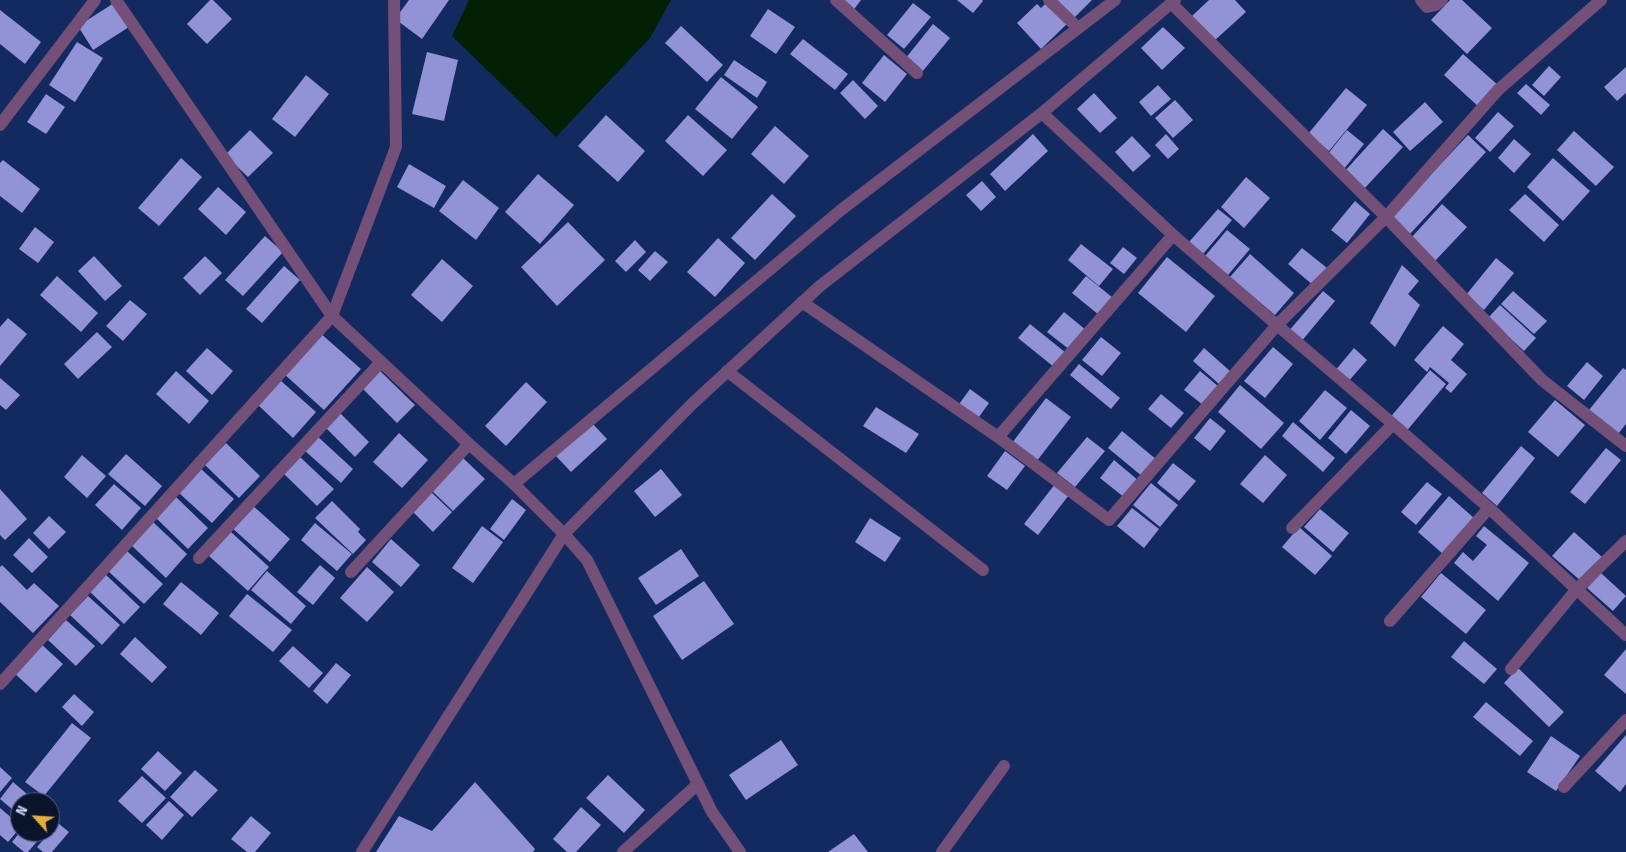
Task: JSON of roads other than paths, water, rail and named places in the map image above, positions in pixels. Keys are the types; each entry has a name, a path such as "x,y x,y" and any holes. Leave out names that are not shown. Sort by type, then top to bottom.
{"street":[{"path":"0,125 95,0"},
{"path":"116,0 332,316 514,484 587,560 712,812 740,852"},
{"path":"0,684 332,316 396,147 394,0"},
{"path":"836,0 918,73"},
{"path":"1049,0 1078,28"},
{"path":"514,484 841,210 1115,0"},
{"path":"1421,0 1428,6 1436,6 1442,0"},
{"path":"362,852 564,534 692,404 820,286 1042,113 1173,2 1386,217 1542,380 1626,446"},
{"path":"802,302 998,437 1110,520 1278,326 1386,217 1498,90 1594,2"},
{"path":"1042,113 1173,235 1489,508 1626,635"},
{"path":"998,437 1173,235"},
{"path":"198,558 381,362"},
{"path":"727,371 983,570"},
{"path":"1292,528 1393,424"},
{"path":"351,572 469,444"},
{"path":"1390,621 1489,508"},
{"path":"1511,669 1576,590 1626,541"},
{"path":"1564,788 1626,720"},
{"path":"942,852 1004,766"},
{"path":"623,852 698,784"}]}
